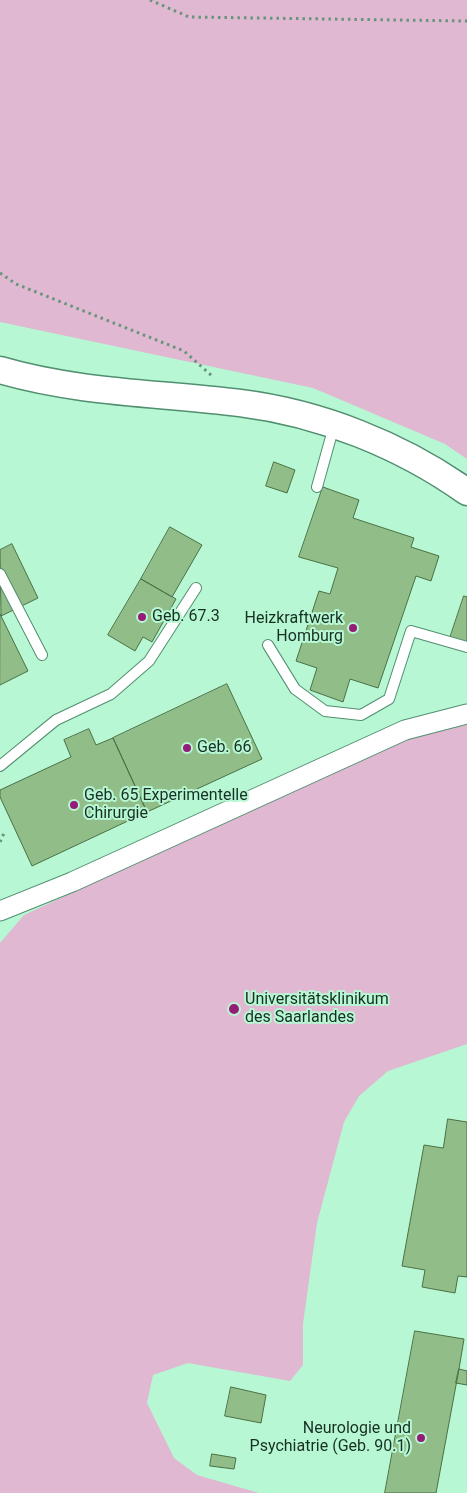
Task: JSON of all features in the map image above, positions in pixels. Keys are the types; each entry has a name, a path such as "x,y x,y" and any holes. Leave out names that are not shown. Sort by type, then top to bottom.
{"street":[{"path":"0,370 68,385 242,404 307,417 367,437 408,456 467,492"},
{"path":"0,911 72,882 405,730 467,714"}],"lane":[{"path":"317,487 334,426"},
{"path":"0,574 42,655"},
{"path":"0,766 56,720 111,694 150,661 196,588"},
{"path":"268,645 296,689 317,706 325,712 361,715 389,699 411,630 467,647"}],"path":[{"path":"150,0 189,17 467,21"},
{"path":"0,273 16,284 184,351 213,377"},
{"path":"0,842 5,831"}],"shaded area":[{"path":"0,0 467,0 467,459 445,444 313,388 0,322"},
{"path":"467,723 467,1044 388,1071 359,1096 344,1122 317,1223 303,1324 303,1365 290,1381 188,1363 153,1375 147,1403 174,1458 197,1475 259,1493 0,1493 0,943 24,915 410,737"}],"building":[{"path":"274,462 295,470 287,493 266,486"},
{"name":"Heizkraftwerk Homburg","path":"323,487 359,500 353,518 414,538 411,547 439,556 431,581 416,576 378,688 350,679 343,702 310,690 317,668 296,661 319,591 330,594 338,568 299,557"},
{"path":"170,527 202,545 172,597 141,579"},
{"path":"12,544 38,598 1,616 0,550"},
{"name":"Geb. 67.3","path":"141,579 176,599 152,642 143,637 135,651 108,635"},
{"path":"464,596 467,597 467,643 450,638"},
{"path":"0,614 28,671 0,685"},
{"name":"Geb. 66","path":"227,684 262,759 147,812 113,738"},
{"name":"Geb. 65 Experimentelle Chirurgie","path":"89,729 96,745 113,738 147,812 32,866 0,797 0,790 71,757 64,740"},
{"path":"448,1119 467,1122 467,1277 458,1276 455,1293 422,1287 425,1270 402,1266 424,1145 443,1148"},
{"name":"Neurologie und Psychiatrie (Geb. 90.1)","path":"415,1331 464,1339 459,1369 436,1493 385,1493"},
{"path":"459,1369 467,1371 467,1385 456,1383"},
{"path":"231,1387 266,1395 261,1423 225,1416"},
{"path":"212,1454 236,1458 234,1469 210,1466"}],"place":[{"name":"Geb. 67.3","path":"142,617"},
{"name":"Heizkraftwerk Homburg","path":"353,628"},
{"name":"Geb. 66","path":"187,748"},
{"name":"Geb. 65 Experimentelle Chirurgie","path":"74,805"},
{"name":"Universitätsklinikum des Saarlandes","path":"234,1009"},
{"name":"Neurologie und Psychiatrie (Geb. 90.1)","path":"421,1438"}]}
